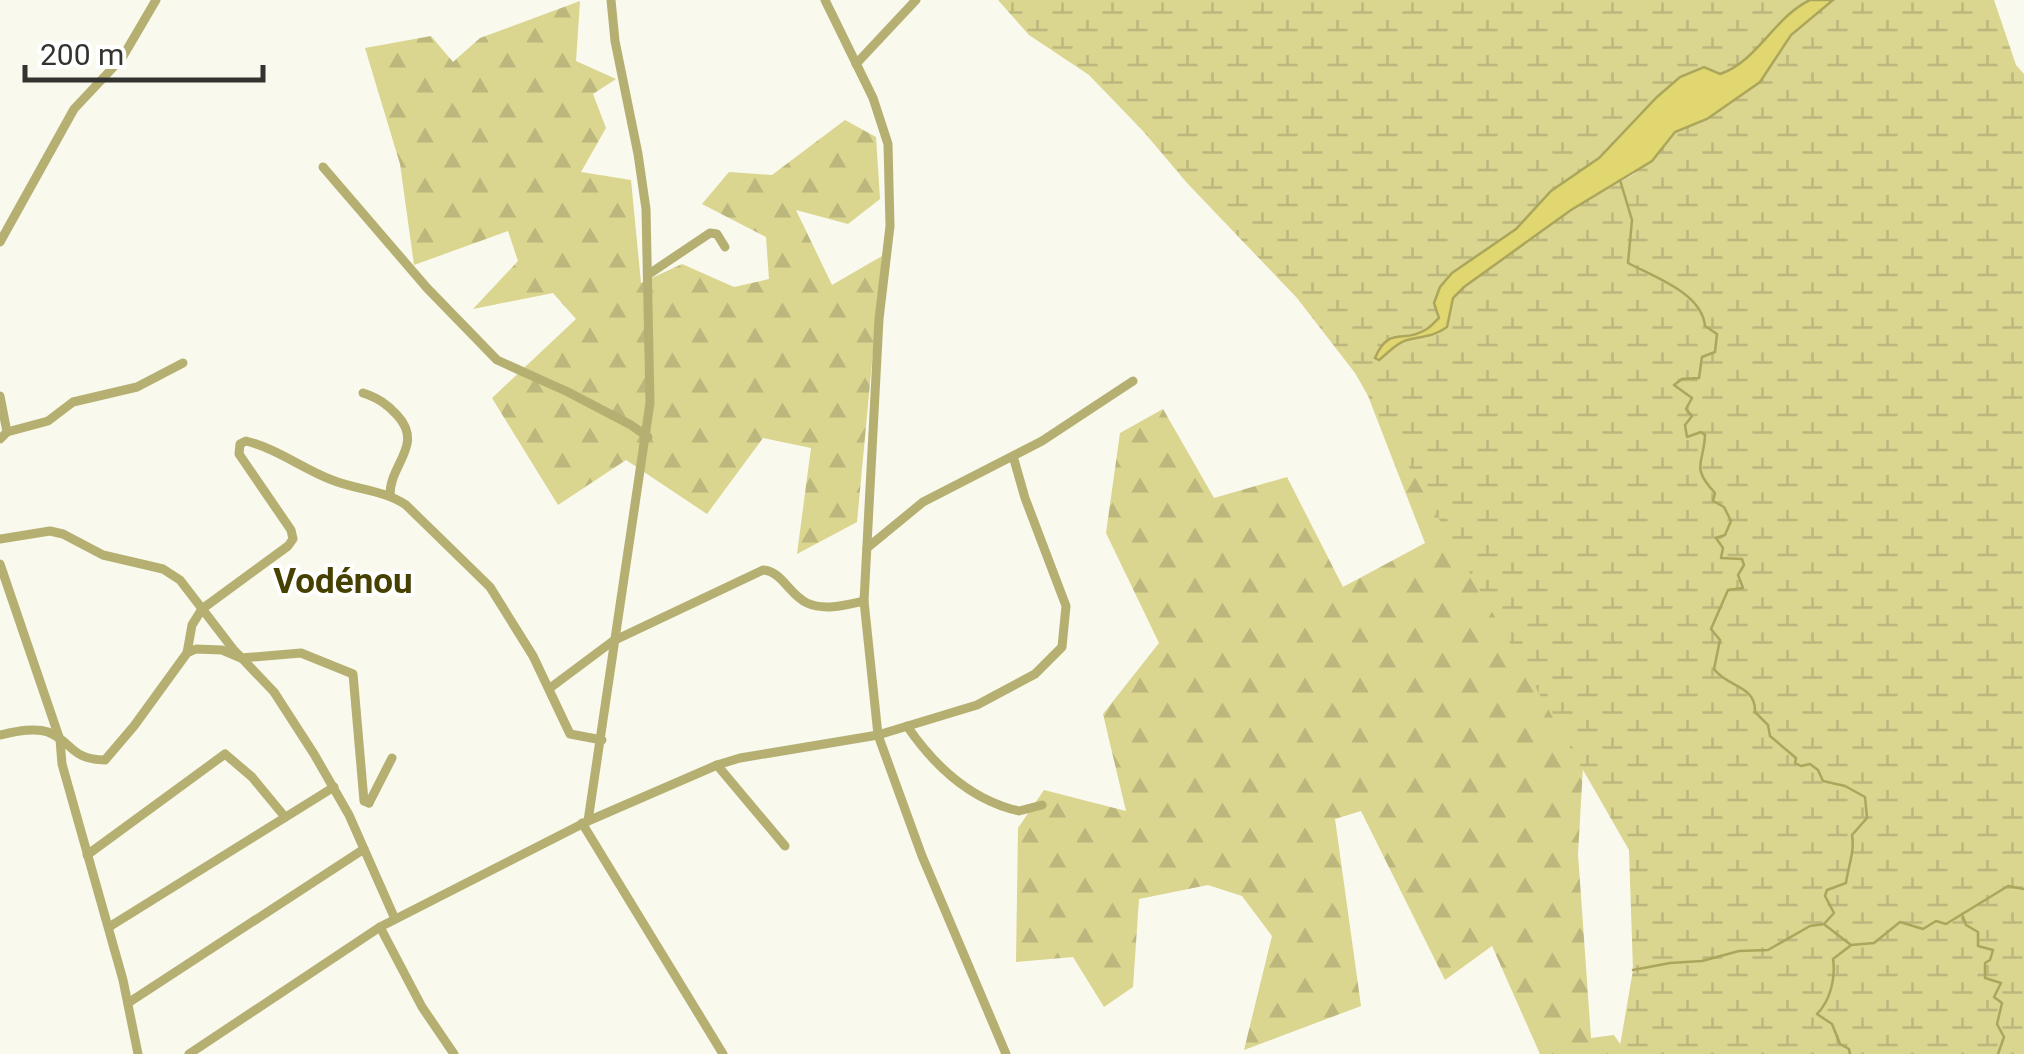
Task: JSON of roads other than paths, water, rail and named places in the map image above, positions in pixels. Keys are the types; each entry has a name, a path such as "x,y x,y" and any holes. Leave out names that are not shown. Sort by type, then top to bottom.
{"street":[{"path":"0,242 74,109 122,58 156,0"},
{"path":"611,0 646,210 648,437 613,641 602,740 585,822 723,1054"},
{"path":"826,0 883,124 890,174 890,226 879,319 864,601 878,735 922,856 1006,1054"},
{"path":"856,64 916,0"},
{"path":"323,167 427,288 497,360 568,392 648,437"},
{"path":"649,274 710,232 716,234 724,247"},
{"path":"0,396 3,436 48,421 73,402 137,388 183,363"},
{"path":"867,548 923,502 1013,456 1133,381"},
{"path":"363,393 384,402 404,422 409,433 408,450 392,476 390,496"},
{"path":"0,735 40,731 60,740 81,757 105,760 187,654 192,625 202,609 293,539 239,454 240,444 256,444 334,481 390,496 406,505 490,586 550,688 572,736 602,740"},
{"path":"189,1054 380,927 585,822 717,765 878,735 977,705 1035,674 1062,647 1066,606 1013,456"},
{"path":"0,539 50,531 102,555 174,574 241,658 274,692 336,792 395,919"},
{"path":"0,564 60,740 62,764 109,927 138,1054"},
{"path":"550,688 613,641 763,570 776,573 791,592 808,603 823,606 864,601"},
{"path":"187,654 208,648 241,658 301,653 352,674 364,801"},
{"path":"908,726 926,754 965,787 1019,811 1042,806"},
{"path":"87,855 226,754 252,777 285,818"},
{"path":"109,927 285,818 336,792 369,803 392,758"},
{"path":"717,765 784,846"},
{"path":"128,1003 364,849"},
{"path":"380,927 422,1006 454,1054"}],"waterway":[{"path":"1620,180 1632,220 1628,263 1686,295 1702,314 1705,326 1717,334 1715,352 1702,357 1699,378 1682,379 1674,385 1692,398 1686,409 1692,416 1685,425 1687,437 1701,432 1705,435 1700,465 1703,477 1715,493 1713,501 1724,507 1731,521 1725,535 1716,538 1723,548 1721,558 1742,559 1744,565 1738,575 1743,588 1728,590 1711,629 1720,640 1714,669 1751,697 1755,712 1768,725 1770,736 1796,758 1795,763 1810,764 1823,781 1845,786 1865,797 1867,818 1852,835 1846,883 1827,890 1825,896 1834,913 1824,924 1810,926 1768,950 1739,951 1702,961 1633,970"},
{"path":"1825,925 1851,945 1874,943 1900,922 1923,929 1936,921 1946,924 2008,886 2024,889"},
{"path":"1963,917 1966,925 1978,932 1978,946 1993,950 1985,963 1985,978 2001,983 1994,997 2002,1003 1997,1024 2004,1037 1998,1054"},
{"path":"1850,946 1833,959 1831,989 1817,1014 1832,1024 1840,1044 1850,1054"}],"district":[{"name":"Vodénou","path":"343,581"}]}
